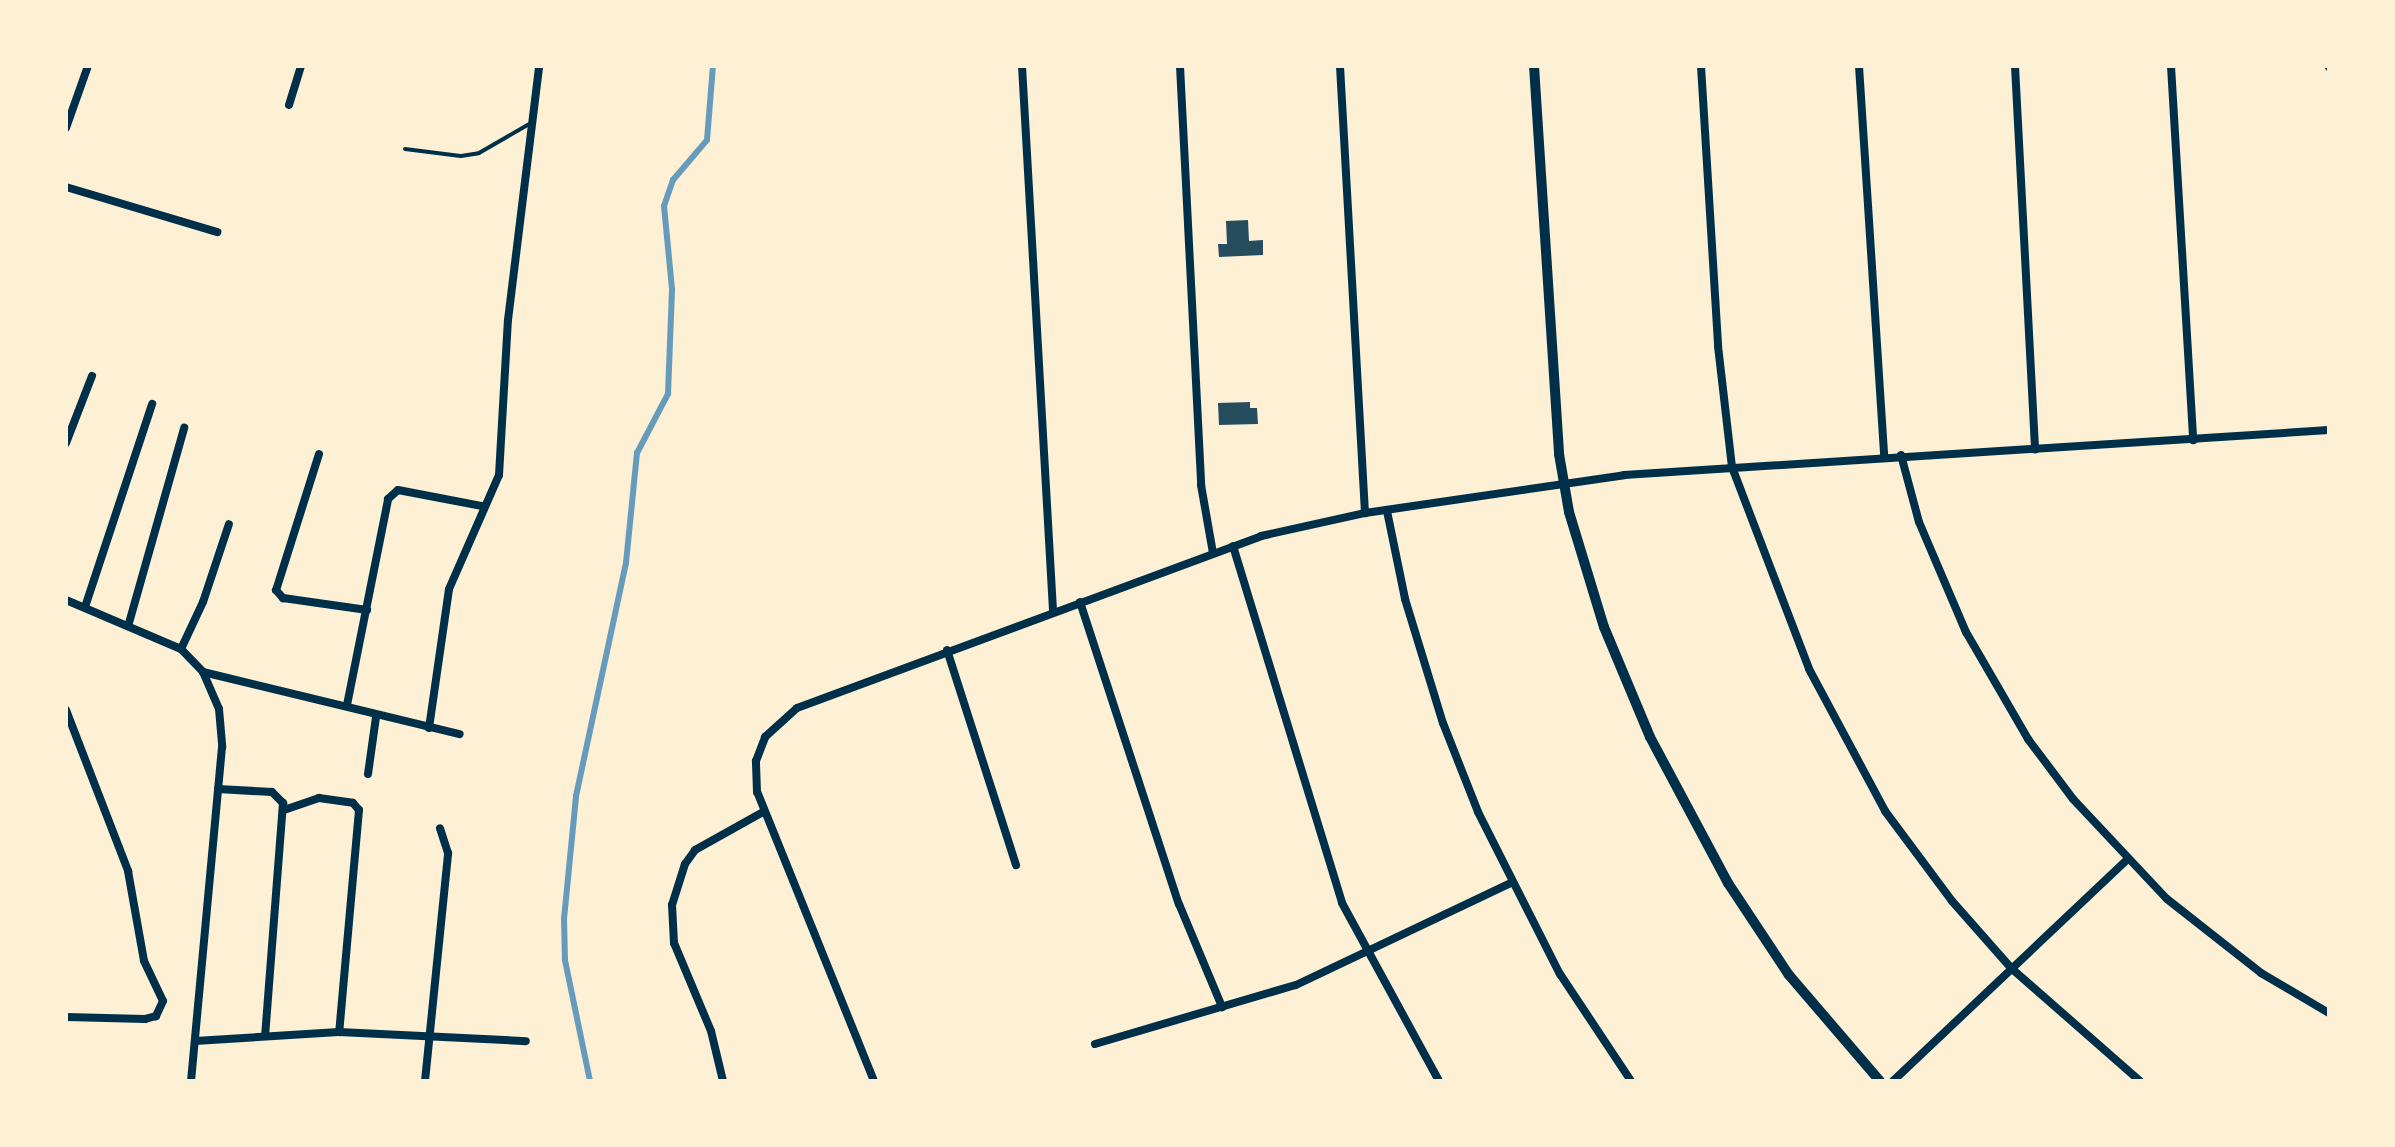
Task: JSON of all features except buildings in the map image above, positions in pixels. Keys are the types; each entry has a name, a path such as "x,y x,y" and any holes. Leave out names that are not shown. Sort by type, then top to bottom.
{"street":[{"path":"66,128 69,104 88,66"},
{"path":"289,105 301,66"},
{"path":"429,728 449,589 482,506 499,475 507,333 539,66"},
{"path":"1022,66 1053,610"},
{"path":"1180,66 1201,485 1213,553"},
{"path":"1340,66 1365,513"},
{"path":"1534,66 1564,483 1604,627 1650,737 1694,822 1789,975 1880,1081"},
{"path":"1701,66 1720,375 1732,467 1804,657 1857,766 1919,859 2011,968 2140,1081"},
{"path":"1859,66 1884,456"},
{"path":"2015,66 2035,449"},
{"path":"2171,66 2193,440"},
{"path":"66,187 217,232"},
{"path":"66,443 92,376"},
{"path":"85,607 152,404"},
{"path":"129,623 184,428"},
{"path":"874,1081 763,812 756,761 765,737 790,712 1053,610 1233,546 1365,513 1564,483 1732,467 2329,430"},
{"path":"319,454 276,590 283,598 367,610"},
{"path":"1901,455 1929,551 1993,682 2073,799 2126,861 2214,938 2329,1013"},
{"path":"347,705 388,499 398,490 482,506"},
{"path":"1387,511 1405,599 1443,723 1511,883 1560,974 1631,1081"},
{"path":"181,649 229,524"},
{"path":"1233,546 1329,870 1365,948 1439,1081"},
{"path":"66,600 129,623 181,649 203,672 222,726 191,1081"},
{"path":"1080,602 1179,904 1222,1007"},
{"path":"947,650 1016,865"},
{"path":"203,672 347,705 376,717 460,734"},
{"path":"66,710 128,871 144,961 163,1001 156,1016 145,1019 66,1017"},
{"path":"368,774 376,717"},
{"path":"218,789 272,792 284,810 265,1035"},
{"path":"284,810 319,798 353,803 359,810 339,1032"},
{"path":"723,1081 711,1031 674,943 672,905 685,864 695,850 763,812"},
{"path":"425,1081 426,1035 448,853 440,828"},
{"path":"1893,1081 2126,861"},
{"path":"1095,1044 1296,985 1365,948 1511,883"},
{"path":"195,1041 339,1032 526,1041"}],"lane":[{"path":"405,149 461,156 479,153 533,122"}],"waterway":[{"path":"590,1081 565,960 564,919 576,796 626,563 637,453 668,394 672,289 664,206 673,180 707,140 713,66"}]}
